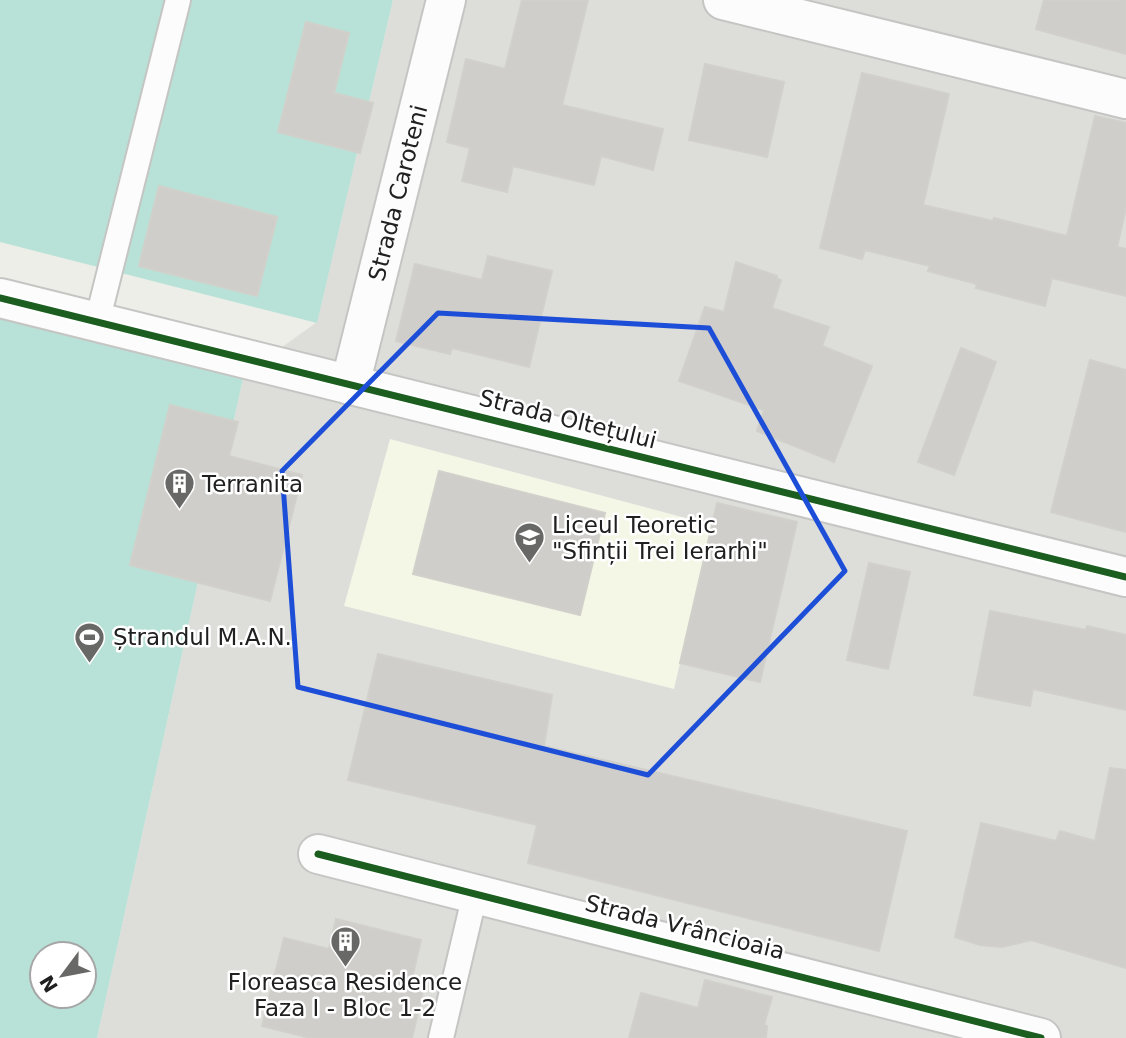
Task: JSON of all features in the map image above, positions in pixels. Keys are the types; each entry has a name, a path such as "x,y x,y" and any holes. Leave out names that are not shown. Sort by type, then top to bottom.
{"street":[{"name":"Strada Caroteni","path":"350,385 446,0"},
{"path":"723,0 1126,99"},
{"name":"Strada Oltețului","path":"0,298 1126,577"},
{"name":"Strada Vrâncioaia","path":"318,854 1041,1038"}],"lane":[{"path":"97,322 178,0"},
{"path":"441,1038 475,894"}],"highlighted area":[{"path":"438,313 709,328 845,571 648,775 298,687 282,471"}],"shaded area":[{"path":"0,0 393,0 317,323 0,242"},
{"path":"393,0 1126,0 1126,1038 97,1038 244,374 317,322"},
{"name":"Ștrandul M.A.N.","path":"0,312 244,374 97,1038 0,1038"},
{"name":"Liceul Teoretic \"Sfinții Trei Ierarhi\"","path":"390,439 712,525 674,689 344,606"}],"building":[{"path":"522,0 588,0 562,105 663,129 653,170 601,156 594,185 513,166 507,192 462,181 470,148 447,142 466,59 505,69"},
{"path":"1044,0 1126,0 1126,54 1036,29"},
{"path":"306,22 349,33 334,93 373,103 360,153 278,132"},
{"path":"705,64 784,82 767,157 689,140"},
{"path":"862,73 949,94 923,205 993,221 994,218 1067,236 1095,116 1126,123 1126,208 1117,247 1126,249 1126,296 1052,278 1045,306 976,288 977,284 928,271 930,266 865,250 862,259 820,248"},
{"path":"159,186 277,217 257,296 139,266"},
{"path":"488,256 552,271 529,367 452,348 450,354 396,341 415,264 482,280"},
{"path":"736,262 777,276 777,279 781,280 772,308 829,327 822,346 872,366 834,462 757,431 764,410 679,381 705,307 724,312"},
{"path":"961,348 996,362 954,475 918,462"},
{"path":"1090,360 1126,370 1126,532 1051,512"},
{"path":"170,405 238,422 229,456 302,475 270,601 130,565"},
{"path":"439,471 605,513 580,615 413,574"},
{"path":"717,503 797,522 760,682 680,663"},
{"path":"869,563 910,572 888,669 847,660"},
{"path":"990,611 1126,635 1126,710 1033,689 1030,706 974,695"},
{"path":"378,654 552,695 544,746 907,831 879,951 528,863 537,825 348,780"},
{"path":"1110,768 1126,770 1126,968 1031,940 1002,947 980,945 955,937 981,823 1056,841 1060,831 1095,841"},
{"name":"Floreasca Residence Faza I - Bloc 1-2","path":"336,919 421,940 410,987 423,991 412,1038 310,1038 262,1026 284,938 329,949"},
{"path":"705,980 772,997 764,1025 767,1026 766,1038 629,1038 641,993 698,1008"}],"cycle path":[{"path":"0,298 1126,577"},
{"path":"318,854 1041,1038"}],"place":[{"name":"Terranita","path":"179,511"},
{"name":"Liceul Teoretic \"Sfinții Trei Ierarhi\"","path":"529,565"},
{"name":"Ștrandul M.A.N.","path":"90,664"},
{"name":"Floreasca Residence Faza I - Bloc 1-2","path":"345,968"}]}
